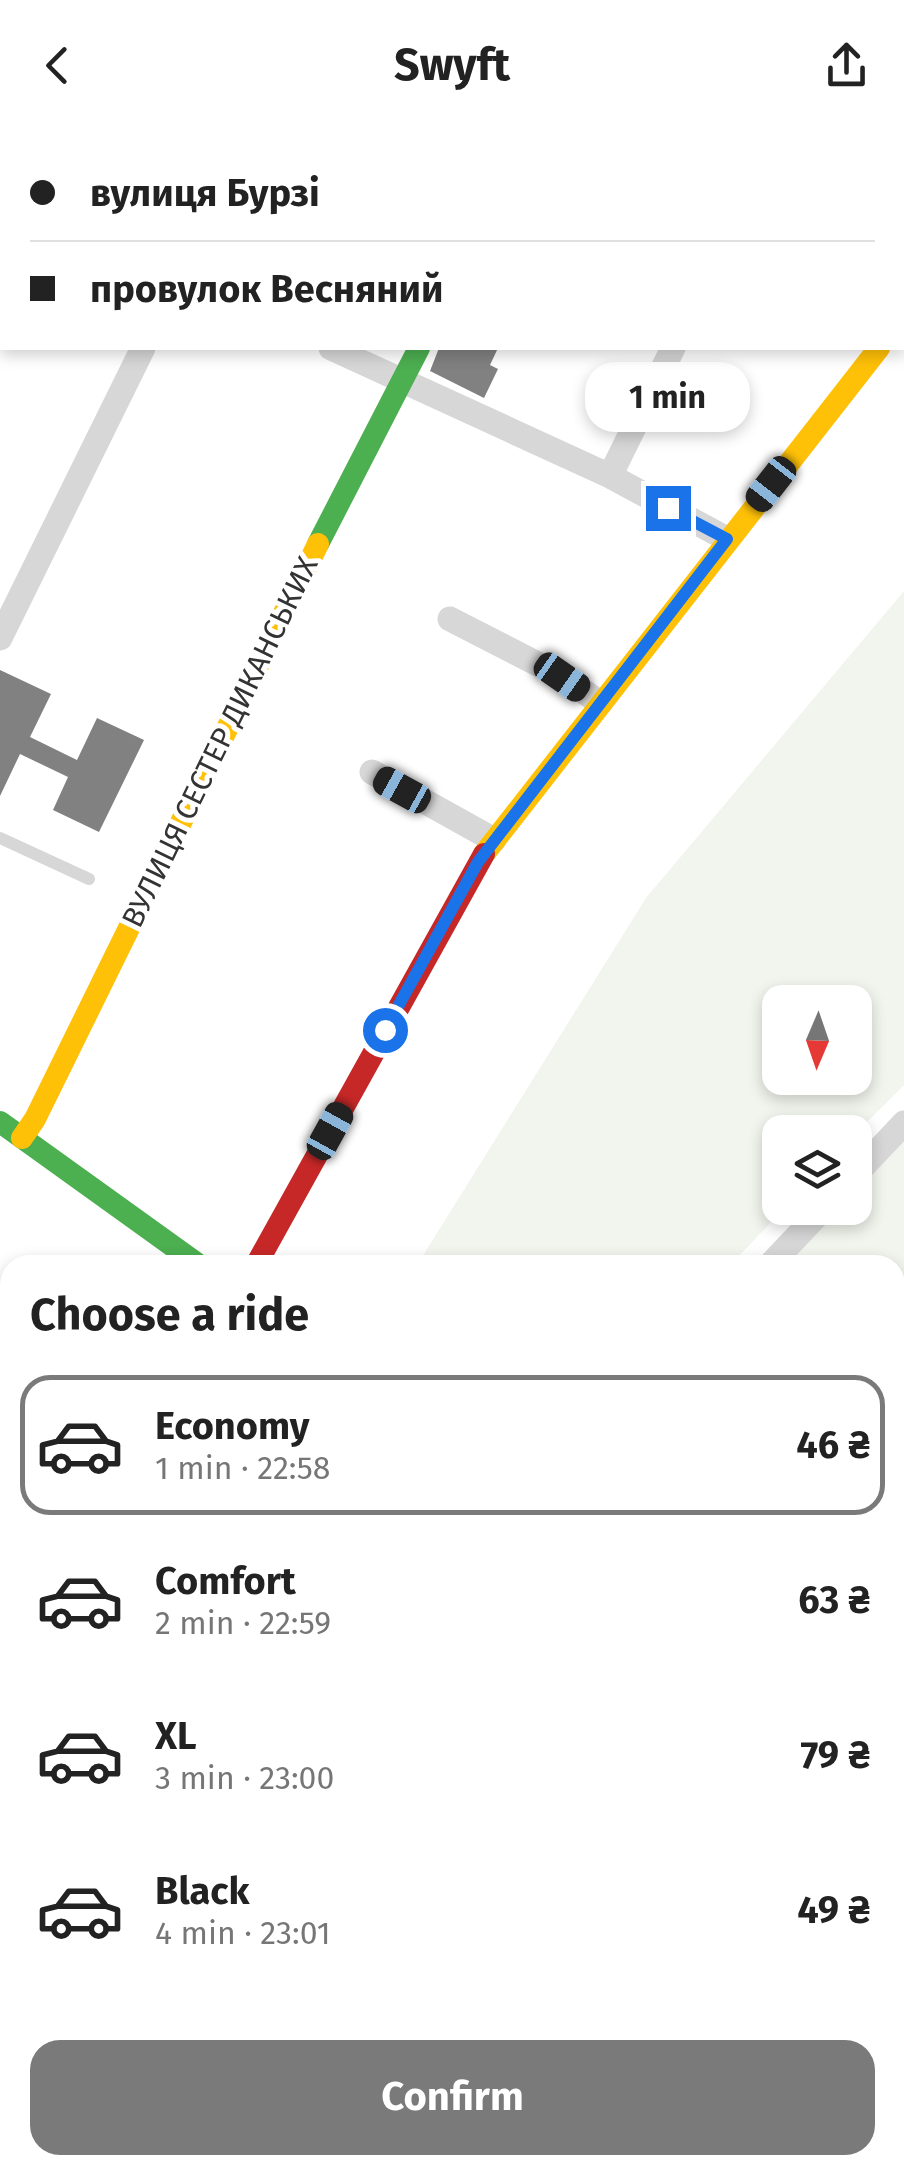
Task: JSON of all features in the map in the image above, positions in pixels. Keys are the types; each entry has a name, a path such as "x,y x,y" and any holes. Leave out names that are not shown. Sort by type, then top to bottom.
{"street":[{"path":"0,638 142,350"},
{"path":"336,350 610,476 727,539"},
{"name":"ВУЛИЦЯ СЕСТЕР ДИКАНСЬКИХ","path":"22,1138 35,1119 287,603 418,350"},
{"path":"610,476 672,350"},
{"path":"262,1255 478,862 878,350"},
{"path":"450,619 562,677 600,704"},
{"path":"372,772 494,840"},
{"path":"0,1122 185,1255"},
{"path":"872,1157 904,1123"},
{"path":"779,1255 808,1225"}],"lane":[{"path":"0,838 89,879"}],"shaded area":[{"path":"904,591 904,1085 872,1117 762,1115 762,1225 769,1225 740,1255 423,1255 646,898"},
{"path":"904,1136 904,1255 792,1255 821,1225 872,1225 872,1170"}],"building":[{"path":"438,350 497,350 490,365 498,369 484,398 430,371"},
{"path":"0,670 51,694 30,737 77,760 97,718 144,740 99,832 53,810 68,777 20,754 0,796"}],"traffic: fast":[{"path":"318,544 418,350"},
{"path":"0,1122 185,1255"}],"traffic: slow":[{"path":"484,854 877,350"},
{"path":"22,1138 35,1119 318,544"}],"traffic: jam":[{"path":"262,1255 484,854"}],"route":[{"path":"385,1030 478,862 727,539 668,508"}]}
